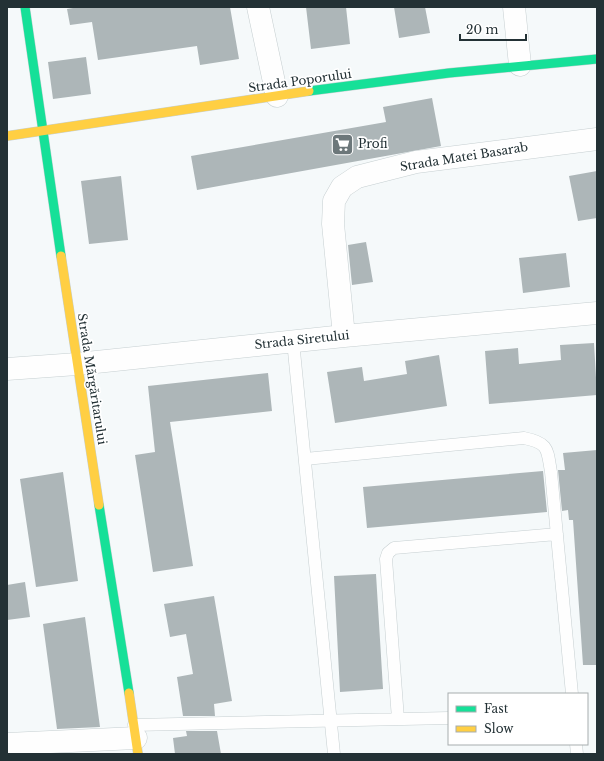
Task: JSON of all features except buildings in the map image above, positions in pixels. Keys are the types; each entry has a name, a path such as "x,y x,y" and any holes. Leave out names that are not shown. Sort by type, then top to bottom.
{"street":[{"name":"Strada Mărgăritarului","path":"25,7 77,364 136,739"},
{"path":"258,7 276,96"},
{"path":"514,7 520,65"},
{"name":"Strada Poporului","path":"7,136 276,96 520,65 597,59"},
{"name":"Strada Matei Basarab","path":"344,336 333,224 334,201 342,187 357,176 416,162 597,139"},
{"name":"Strada Siretului","path":"7,369 77,364 293,341 597,313"},
{"path":"7,744 136,739"}],"lane":[{"path":"293,341 334,754"},
{"path":"305,459 524,438 539,441 547,451 550,465 572,693"},
{"path":"398,719 386,559 388,553 394,548 557,534"},
{"path":"136,739 331,721 448,718"}],"traffic: fast":[{"path":"25,7 61,256"},
{"path":"309,91 449,73 597,59"},
{"path":"99,505 129,693"}],"traffic: slow":[{"path":"7,136 309,91"},
{"path":"61,256 99,505"},
{"path":"129,693 138,754"}],"place":[{"name":"Profi","path":"343,144"}]}
